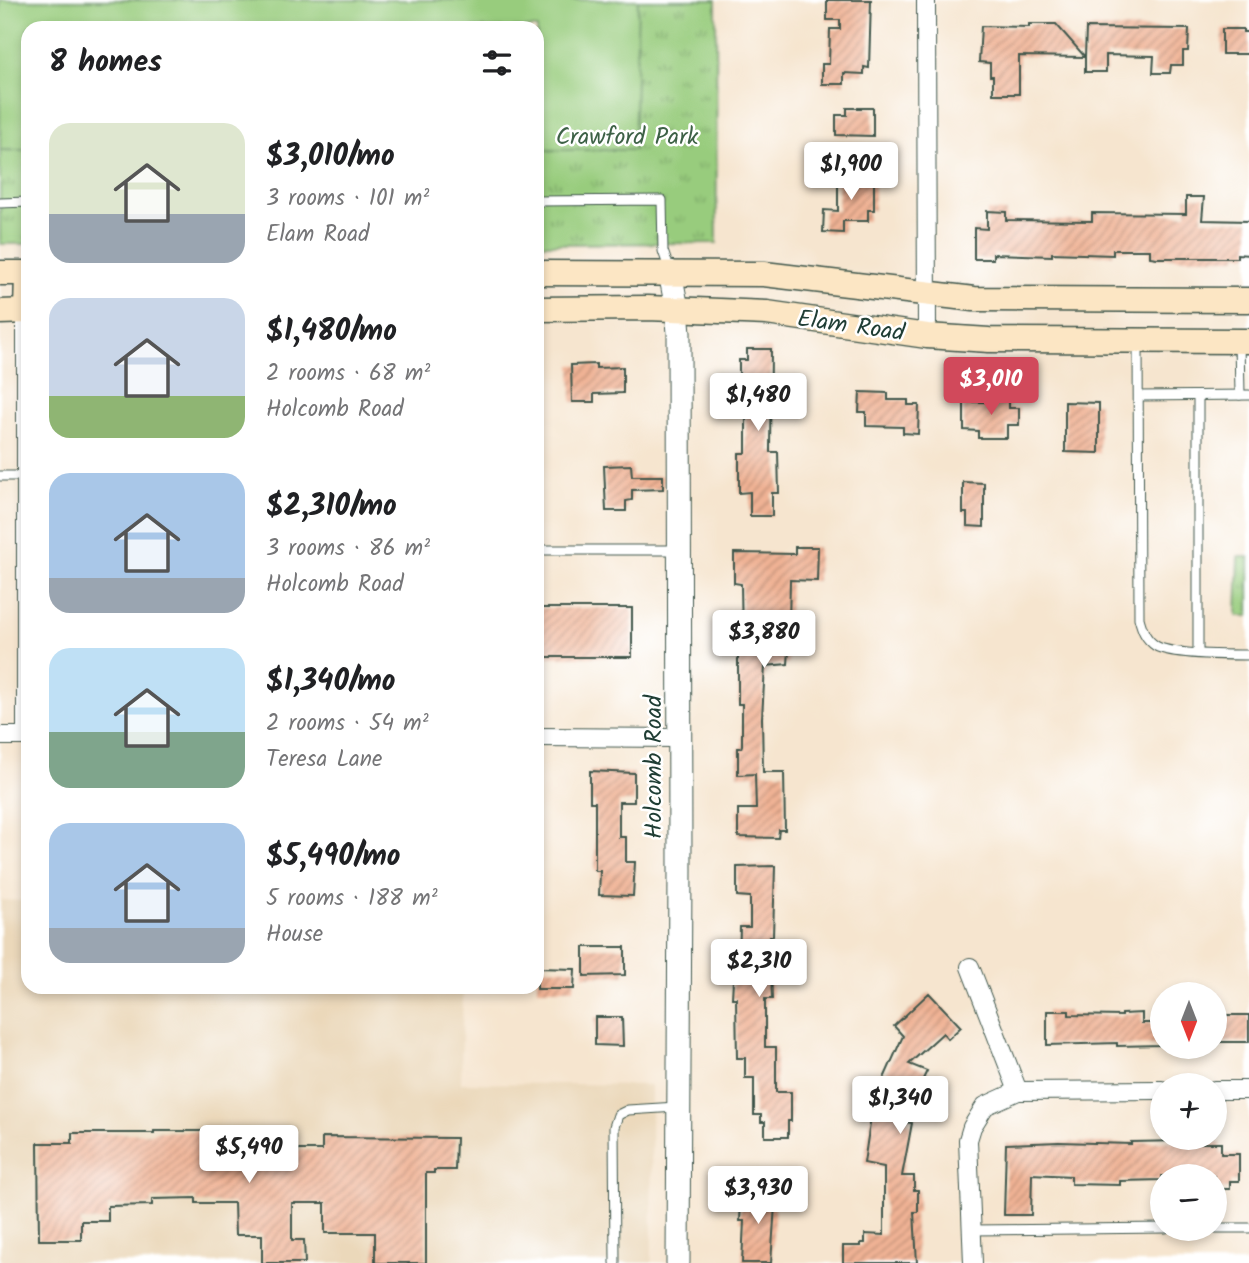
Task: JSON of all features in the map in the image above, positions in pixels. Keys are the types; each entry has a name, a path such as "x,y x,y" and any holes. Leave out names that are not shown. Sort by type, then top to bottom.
{"main road":[{"path":"0,273 21,273"},
{"name":"Elam Road","path":"544,273 764,274 974,299 1249,300"},
{"path":"1222,300 1237,341"},
{"name":"Elam Road","path":"544,309 677,309 767,313 927,336 989,340 1237,341"},
{"path":"0,312 21,311"}],"street":[{"path":"926,0 927,336"},
{"name":"Holcomb Road","path":"670,272 677,309 679,550 678,1263"},
{"path":"0,736 21,736"},
{"path":"544,737 679,738"},
{"path":"970,967 1018,1091"},
{"path":"973,1263 968,1140 972,1127 985,1106 1018,1091 1150,1090"},
{"path":"1227,1090 1249,1090"}],"lane":[{"path":"544,201 662,200 663,251 670,272"},
{"path":"0,202 21,202"},
{"path":"1138,340 1139,618 1144,635 1156,646 1171,650 1249,655"},
{"path":"1139,396 1245,395 1237,341"},
{"path":"1198,396 1198,652"},
{"path":"0,476 21,476"},
{"path":"544,550 679,550"},
{"path":"615,1263 614,1127 618,1115 628,1110 679,1107"},
{"path":"971,1230 1150,1228"},
{"path":"1227,1228 1249,1228"}],"shaded area":[{"path":"0,900 21,901 21,994 463,994 461,1083 651,1085 652,1263 0,1263"}],"green space":[{"name":"Crawford Park","path":"0,0 716,0 717,243 544,244 544,21 21,21 21,244 0,244"},
{"path":"0,0 638,0 634,150 544,150 544,21 21,21 21,150 0,150"},
{"path":"1239,557 1249,557 1249,616 1237,616"}],"building":[{"path":"827,0 871,0 869,68 864,67 864,74 844,73 844,84 822,84 822,64 829,64 830,29 840,29 840,20 827,20"},
{"path":"1029,24 1056,24 1085,57 1019,56 1019,94 993,94 990,63 979,62 981,26 1029,27"},
{"path":"1086,28 1189,29 1188,51 1183,51 1183,65 1171,65 1170,73 1153,73 1154,56 1106,55 1106,72 1085,72"},
{"path":"1222,29 1243,29 1243,32 1249,32 1249,54 1222,54"},
{"path":"847,108 873,108 873,136 836,135 836,115 847,115"},
{"path":"838,174 874,175 874,210 868,210 868,221 843,221 843,233 823,232 824,210 838,211"},
{"path":"1186,197 1204,197 1202,220 1249,221 1249,255 1237,254 1237,258 1157,258 1150,257 1150,250 1113,250 1113,255 993,254 993,259 974,259 974,228 987,229 987,211 1006,212 1006,220 1092,221 1092,213 1186,214"},
{"path":"747,349 771,349 770,452 778,452 779,493 772,493 772,516 750,516 750,492 739,493 739,453 746,453 746,414 739,410 739,360 747,360"},
{"path":"596,364 596,368 623,367 623,393 594,394 594,402 572,402 571,365"},
{"path":"860,392 888,393 888,400 908,400 908,405 919,405 918,434 903,433 903,427 866,426 866,412 859,412"},
{"path":"987,395 1009,396 1009,408 1019,408 1019,425 1007,425 1007,438 978,438 978,431 964,430 964,402 986,402"},
{"path":"1065,402 1099,403 1099,453 1065,452"},
{"path":"631,465 632,476 663,476 663,489 632,490 632,500 626,501 626,511 606,511 604,466"},
{"path":"963,482 984,483 984,527 967,526 967,513 963,513"},
{"path":"795,547 818,547 817,581 790,580 788,664 765,666 762,718 763,772 784,772 785,830 779,830 778,838 738,837 738,809 756,809 755,774 738,775 738,748 742,745 742,704 738,704 738,638 742,639 741,584 734,583 734,553 795,554"},
{"path":"544,608 632,608 632,657 544,657"},
{"path":"590,771 634,773 634,802 619,802 619,837 626,837 626,862 635,862 633,896 599,895 600,871 595,871 595,802 590,802"},
{"path":"775,866 773,936 770,936 772,999 765,999 765,1047 776,1047 776,1092 791,1092 788,1137 765,1137 765,1122 761,1122 761,1115 754,1115 754,1078 745,1078 745,1058 737,1058 736,998 732,998 734,962 739,962 740,927 750,927 750,897 737,896 737,867"},
{"path":"584,947 625,947 625,975 584,976"},
{"path":"544,968 575,969 574,989 544,989"},
{"path":"929,993 961,1027 948,1039 943,1033 909,1064 927,1071 923,1079 927,1080 905,1122 912,1123 902,1176 914,1176 914,1190 918,1190 918,1212 914,1212 917,1263 843,1263 843,1246 861,1246 861,1243 865,1243 865,1234 884,1235 884,1167 864,1163 873,1103 903,1036 894,1026"},
{"path":"1047,1011 1069,1011 1069,1015 1122,1016 1142,1013 1142,1023 1150,1023 1150,1045 1117,1046 1117,1043 1047,1045"},
{"path":"1227,1015 1249,1015 1249,1042 1227,1042"},
{"path":"595,1017 622,1017 623,1046 595,1045"},
{"path":"216,1131 216,1138 234,1138 234,1147 260,1147 260,1150 322,1150 322,1137 456,1138 455,1170 434,1170 434,1173 426,1173 426,1263 375,1263 375,1233 325,1233 325,1203 292,1203 292,1240 304,1240 305,1263 262,1263 262,1235 235,1235 234,1203 196,1203 196,1198 152,1199 152,1205 108,1206 108,1221 81,1221 81,1240 39,1240 38,1143 72,1143 72,1133"},
{"path":"1150,1142 1150,1150 1221,1150 1221,1154 1239,1154 1239,1181 1230,1181 1230,1189 1227,1189 1227,1164 1150,1164 1150,1180 1120,1181 1120,1185 1071,1184 1071,1176 1032,1174 1031,1215 1004,1215 1006,1144"},
{"path":"747,1188 776,1191 771,1263 742,1263 744,1221 740,1221 741,1202 746,1203"}]}
